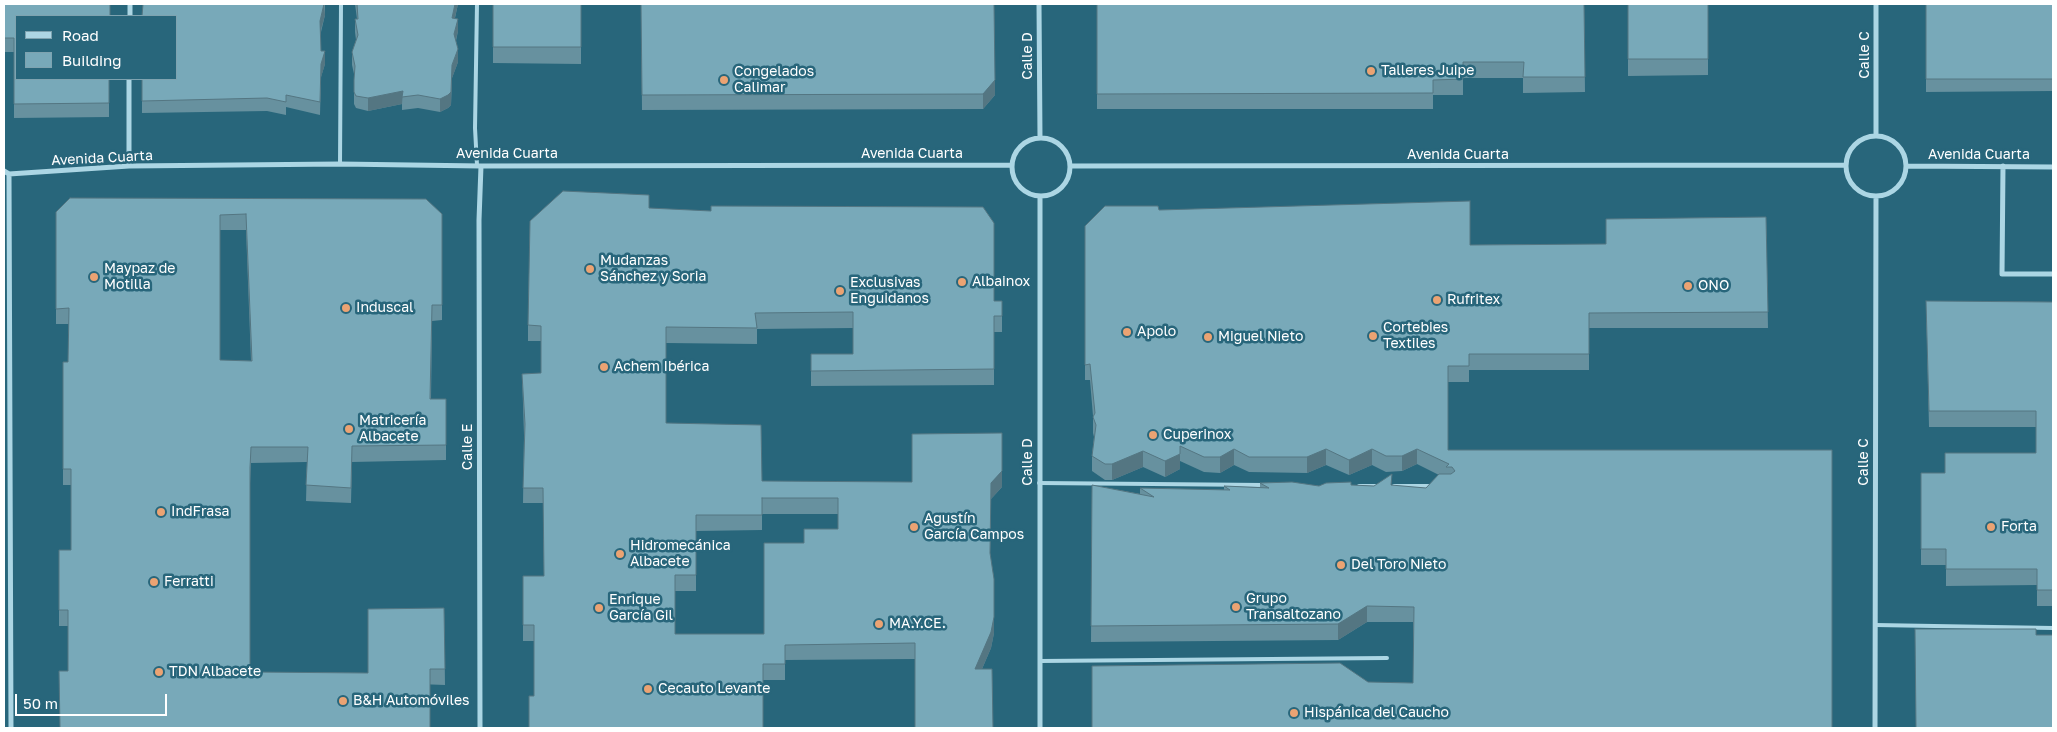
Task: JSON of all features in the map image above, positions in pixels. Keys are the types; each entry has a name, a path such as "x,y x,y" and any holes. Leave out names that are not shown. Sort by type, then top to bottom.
{"street":[{"name":"Calle D","path":"1039,4 1040,138"},
{"name":"Calle C","path":"1876,4 1876,136"},
{"path":"129,80 129,166"},
{"path":"1876,136 1886,138 1895,144 1904,155 1906,166 1902,182 1894,190 1876,196 1863,194 1852,185 1846,172 1846,165 1850,152 1859,141 1876,136"},
{"path":"1040,138 1051,139 1060,145 1068,154 1070,166 1067,182 1059,191 1046,196 1028,194 1020,188 1013,177 1012,165 1015,153 1027,141 1040,138"},
{"name":"Avenida Cuarta","path":"6,173 129,166 340,164 479,166 1012,165"},
{"name":"Avenida Cuarta","path":"1070,166 1846,165"},
{"name":"Calle E","path":"479,166 480,728"},
{"name":"Avenida Cuarta","path":"1906,166 2053,167"},
{"path":"2003,166 2002,274 2053,274"},
{"path":"6,173 11,728"},
{"name":"Calle D","path":"1040,196 1040,728"},
{"name":"Calle C","path":"1875,728 1876,196"}],"lane":[{"path":"340,164 341,4"},
{"path":"477,4 475,128 479,166"},
{"path":"1039,483 1272,486"},
{"path":"1352,486 1382,486"},
{"path":"1392,486 1441,486"},
{"path":"1875,625 2053,628"},
{"path":"1040,661 1387,658"}],"building":[{"path":"4,4 110,4 110,15 15,15 15,80 109,80 109,103 14,104 14,38 4,38"},
{"path":"143,4 324,4 320,21 321,51 325,51 321,64 320,102 286,95 286,102 267,98 142,101 142,80 178,80 178,15 142,15"},
{"path":"357,4 455,4 452,18 458,19 454,34 458,49 452,65 451,92 440,99 418,95 402,97 403,91 368,98 356,96 354,92 355,66 352,52 358,35 355,19 358,19"},
{"path":"493,4 581,4 581,47 493,47"},
{"path":"641,4 994,4 995,80 983,94 642,95"},
{"path":"1097,4 1584,4 1585,77 1523,77 1524,62 1463,62 1463,79 1433,80 1433,93 1097,94"},
{"path":"1628,4 1708,4 1708,59 1628,59"},
{"path":"1926,4 2053,4 2053,79 1926,79"},
{"path":"563,191 649,195 649,208 711,211 711,206 983,207 994,223 994,301 1002,301 1002,316 994,316 994,369 811,371 811,354 853,354 853,312 755,313 757,328 666,327 666,423 761,425 762,481 912,482 912,434 1002,433 1002,471 991,483 990,553 994,579 994,617 991,632 975,669 992,669 993,728 915,728 915,643 785,645 785,664 763,664 763,728 529,728 529,696 534,696 534,625 523,625 523,576 544,576 543,488 523,488 525,424 522,374 541,373 541,326 528,325 530,221","holes":["762,498 838,498 838,529 804,529 804,543 764,543 764,634 675,634 675,575 696,575 696,515 762,515"]},
{"path":"70,198 426,199 442,214 442,305 432,305 430,399 446,399 446,445 352,446 351,488 306,485 308,447 251,447 250,468 250,672 368,673 368,609 444,608 445,669 430,669 430,728 60,728 59,671 68,671 68,610 59,610 59,550 71,550 71,469 63,469 63,362 68,362 69,308 56,309 56,212","holes":["246,214 252,361 220,360 220,215"]},
{"path":"1470,201 1470,245 1606,244 1606,219 1766,217 1768,312 1589,313 1589,354 1469,354 1469,366 1448,366 1448,450 1832,450 1832,728 1092,728 1092,666 1340,663 1368,682 1413,683 1414,607 1367,606 1338,624 1091,626 1092,485 1154,497 1140,488 1230,490 1224,486 1269,488 1260,483 1292,482 1319,486 1326,483 1351,482 1351,485 1374,486 1392,474 1391,485 1426,488 1439,474 1451,474 1455,471 1452,467 1446,467 1449,464 1417,449 1402,456 1386,456 1372,449 1349,460 1326,449 1307,457 1249,457 1234,449 1220,457 1204,457 1180,446 1180,454 1165,461 1143,451 1112,464 1105,464 1092,456 1096,425 1093,417 1095,413 1090,364 1085,365 1085,226 1105,206 1158,206 1159,210"},
{"path":"1926,301 2053,302 2053,590 2037,590 2037,569 1946,569 1946,549 1921,549 1921,473 1945,473 1945,453 2036,453 2036,411 1929,411"},
{"path":"1915,629 2036,629 2036,635 2053,635 2053,728 1916,728"}],"place":[{"name":"Talleres Juipe","path":"1371,71"},
{"name":"Congelados Calimar","path":"724,80"},
{"name":"Mudanzas Sánchez y Soria","path":"590,269"},
{"name":"Maypaz de Motilla","path":"94,277"},
{"name":"Albainox","path":"962,282"},
{"name":"ONO","path":"1688,286"},
{"name":"Exclusivas Enguidanos","path":"840,291"},
{"name":"Rufritex","path":"1437,300"},
{"name":"Induscal","path":"346,308"},
{"name":"Apolo","path":"1127,332"},
{"name":"Cortebies Textiles","path":"1373,336"},
{"name":"Miguel Nieto","path":"1208,337"},
{"name":"Achem Ibérica","path":"604,367"},
{"name":"Matricería Albacete","path":"349,429"},
{"name":"Cuperinox","path":"1153,435"},
{"name":"IndFrasa","path":"161,512"},
{"name":"Agustín García Campos","path":"914,527"},
{"name":"Forta","path":"1991,527"},
{"name":"Hidromecánica Albacete","path":"620,554"},
{"name":"Del Toro Nieto","path":"1341,565"},
{"name":"Ferratti","path":"154,582"},
{"name":"Grupo Transaltozano","path":"1236,607"},
{"name":"Enrique García Gil","path":"599,608"},
{"name":"MA.Y.CE.","path":"879,624"},
{"name":"TDN Albacete","path":"159,672"},
{"name":"Cecauto Levante","path":"648,689"},
{"name":"B&H Automóviles","path":"343,701"},
{"name":"Hispánica del Caucho","path":"1294,713"}]}
